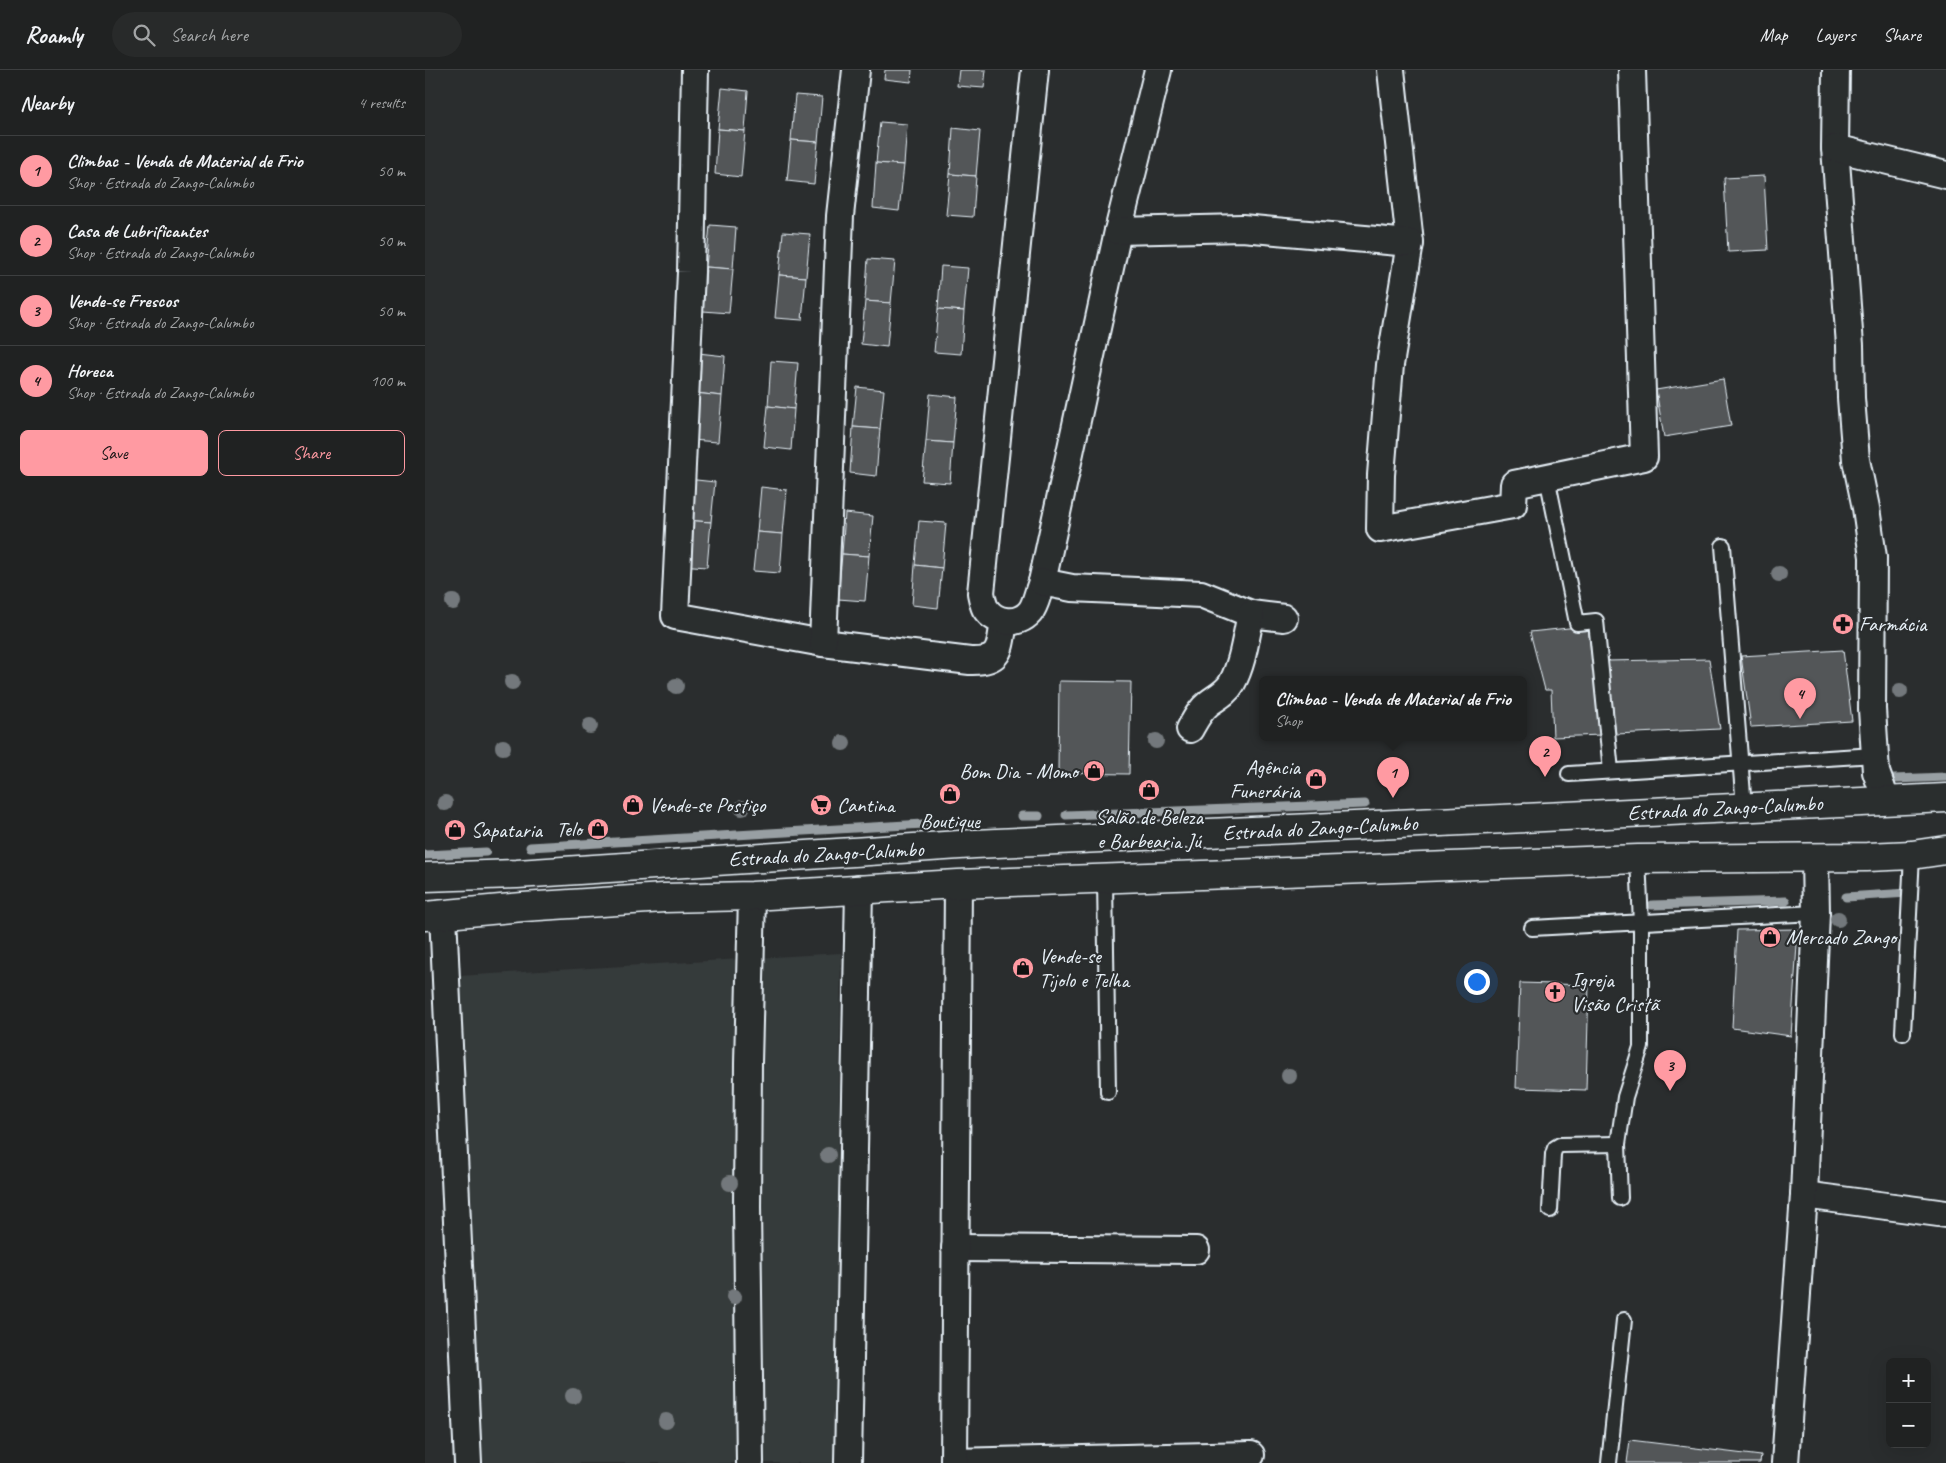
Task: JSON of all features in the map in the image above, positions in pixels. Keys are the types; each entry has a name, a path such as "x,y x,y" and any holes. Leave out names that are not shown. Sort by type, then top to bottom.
{"main road":[{"name":"Estrada do Zango-Calumbo","path":"425,877 517,874 975,844 1946,798"},
{"name":"Estrada do Zango-Calumbo","path":"434,915 664,898 752,896 957,884 1638,860 1912,855 1946,850"}],"street":[{"path":"695,70 691,272 675,616 823,643 985,662 995,657 999,648 1004,622"},
{"path":"823,643 840,216 856,70"},
{"path":"1035,70 981,593 985,608 993,616 1004,622 1019,620 1031,612 1042,582 1118,231 1158,70"},
{"path":"1391,70 1410,243 1390,365 1381,475 1380,529 1513,505 1513,484 1644,457 1632,70"},
{"path":"1836,70 1835,148 1850,345 1851,398 1857,460 1873,557 1872,708 1876,772 1886,800"},
{"path":"1835,148 1946,176"},
{"path":"1118,231 1242,228 1410,243"},
{"path":"1042,582 1072,588 1201,594 1251,614 1284,618"},
{"path":"1190,729 1196,717 1207,704 1222,695 1232,684 1239,665 1251,614"},
{"path":"1785,1463 1804,1195 1816,913 1815,858"},
{"path":"957,884 954,1463 1251,1455"},
{"path":"847,1463 859,889"},
{"path":"750,1463 747,1063 752,896"},
{"path":"434,915 468,1463"},
{"path":"1804,1195 1946,1214"},
{"path":"955,1248 1196,1250"}],"lane":[{"path":"1547,477 1577,623 1595,621 1611,771"},
{"path":"1723,546 1744,807"},
{"path":"1569,774 1875,755"},
{"path":"1903,1033 1912,855"},
{"path":"1620,1198 1618,1144 1625,1097 1641,1047 1641,922 1638,860"},
{"path":"1105,879 1108,1092"},
{"path":"1532,928 1816,913"},
{"path":"1550,1210 1553,1154 1555,1148 1560,1145 1618,1144"},
{"path":"1609,1463 1624,1320"}],"shaded area":[{"path":"841,953 835,1463 481,1463 458,976"}],"building":[{"path":"885,70 912,70 911,82 884,79"},
{"path":"959,70 986,70 984,88 957,86"},
{"path":"722,88 748,91 745,131 718,129"},
{"path":"795,95 822,97 818,142 791,140"},
{"path":"880,122 907,124 904,165 876,163"},
{"path":"953,128 980,131 976,176 950,174"},
{"path":"718,129 745,131 741,177 715,174"},
{"path":"791,140 818,142 814,184 787,181"},
{"path":"876,163 904,165 899,211 873,208"},
{"path":"950,174 976,176 973,217 946,215"},
{"path":"1764,176 1768,250 1728,252 1724,178"},
{"path":"710,225 736,227 733,269 706,267"},
{"path":"783,232 810,234 806,277 779,275"},
{"path":"868,259 895,261 891,303 865,301"},
{"path":"941,266 968,268 964,311 938,309"},
{"path":"706,267 733,269 729,313 703,311"},
{"path":"779,275 806,277 802,320 775,318"},
{"path":"865,301 891,303 887,347 861,344"},
{"path":"938,309 964,311 961,354 934,352"},
{"path":"698,353 725,356 722,396 695,393"},
{"path":"771,361 798,363 794,409 768,406"},
{"path":"1723,379 1731,426 1664,437 1656,390"},
{"path":"857,387 884,390 880,429 853,427"},
{"path":"695,393 722,396 718,442 691,440"},
{"path":"930,394 957,397 953,443 926,441"},
{"path":"768,406 794,409 791,450 764,447"},
{"path":"853,427 880,429 876,476 850,473"},
{"path":"926,441 953,443 950,483 922,481"},
{"path":"687,479 715,482 711,522 684,520"},
{"path":"761,487 787,490 783,534 757,532"},
{"path":"845,513 873,516 869,556 842,554"},
{"path":"684,520 711,522 707,567 680,565"},
{"path":"919,521 946,523 942,568 915,565"},
{"path":"757,532 783,534 780,573 753,571"},
{"path":"842,554 869,556 865,601 838,599"},
{"path":"915,565 942,568 938,608 912,605"},
{"path":"1588,626 1601,735 1553,737 1551,690 1545,690 1530,632"},
{"path":"1843,650 1852,721 1751,727 1741,656"},
{"path":"1709,659 1720,729 1616,734 1607,661"},
{"path":"1059,681 1131,682 1129,774 1058,773"},
{"path":"1798,929 1791,1036 1732,1028 1737,930"},
{"path":"1520,983 1589,985 1586,1090 1516,1088"},
{"path":"1630,1440 1761,1456 1760,1463 1627,1463"}],"waterway":[{"path":"1894,779 1946,777"},
{"path":"1066,815 1365,804"},
{"path":"1022,816 1039,816"},
{"path":"530,847 958,822"},
{"path":"425,855 486,852"},
{"path":"1846,897 1908,893"},
{"path":"1652,905 1786,901"}],"place":[{"name":"Farmácia","path":"1843,624"},
{"name":"Horeca","path":"1800,719"},
{"name":"Bom Dia - Momo","path":"1094,771"},
{"name":"Casa de Lubrificantes","path":"1545,777"},
{"name":"Agência Funerária","path":"1316,779"},
{"name":"Salão de Beleza e Barbearia Jú","path":"1149,790"},
{"name":"Boutique","path":"950,794"},
{"name":"Climbac - Venda de Material de Frio","path":"1393,798"},
{"name":"Vende-se Postiço","path":"633,805"},
{"name":"Cantina","path":"821,805"},
{"name":"Telo","path":"598,829"},
{"name":"Sapataria","path":"455,830"},
{"name":"Mercado Zango","path":"1770,937"},
{"name":"Vende-se Tijolo e Telha","path":"1023,968"},
{"name":"Igreja Visão Cristã","path":"1555,992"},
{"name":"Vende-se Frescos","path":"1670,1091"}]}
